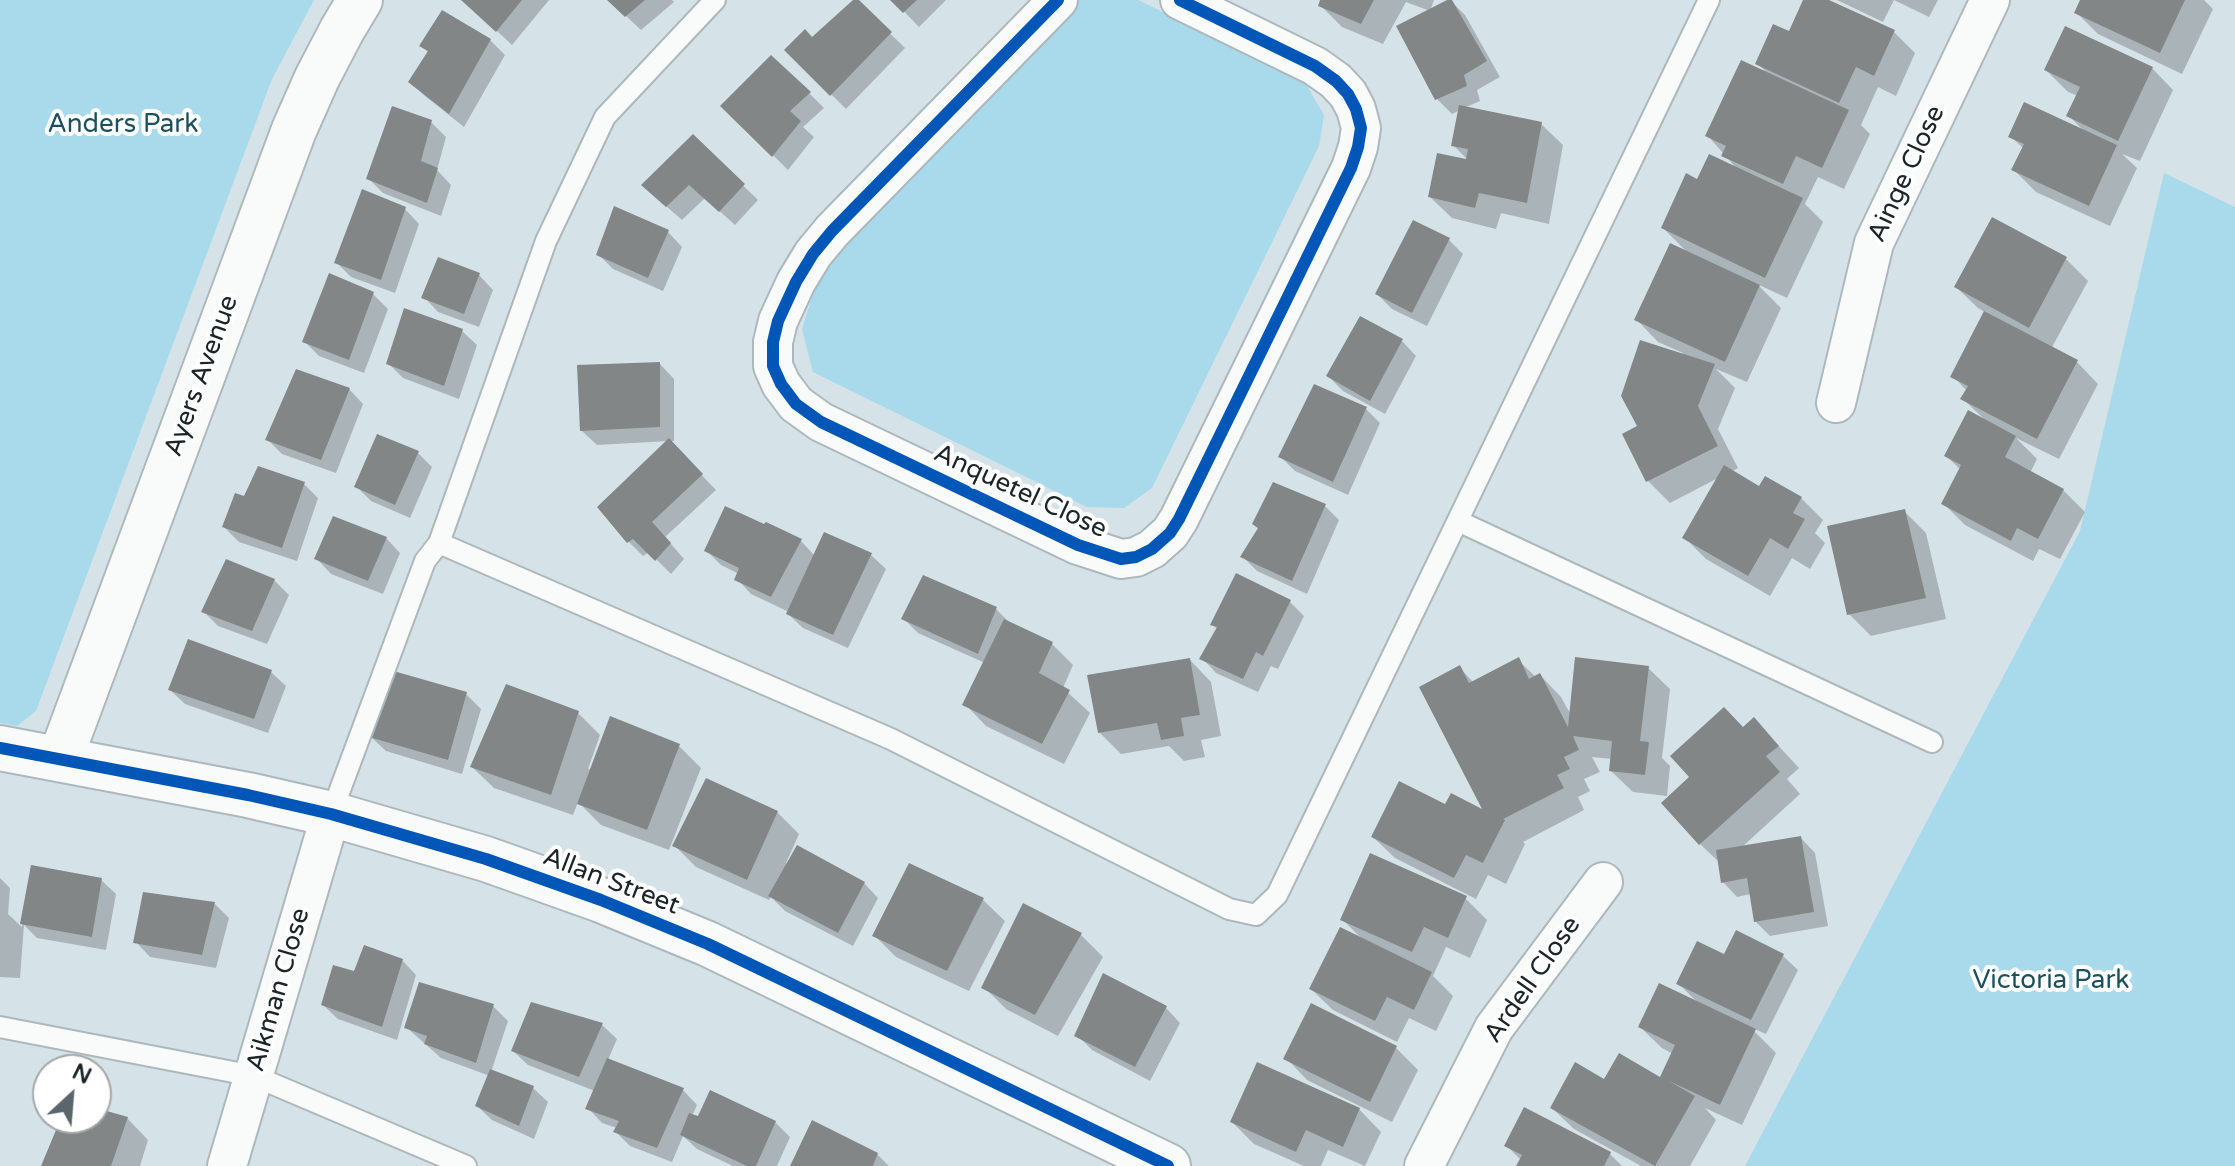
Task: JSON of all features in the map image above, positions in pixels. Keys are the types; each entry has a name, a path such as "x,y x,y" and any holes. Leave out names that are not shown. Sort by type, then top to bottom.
{"street":[{"name":"Ayers Avenue","path":"60,759 294,130 360,0"},
{"name":"Anquetel Close","path":"1058,0 813,254 778,321 773,342 773,366 781,384 796,404 821,422 1078,545 1121,559 1136,557 1152,549 1170,533 1179,519 1351,168 1361,128 1348,94 1315,66 1180,0"},
{"name":"Ainge Close","path":"1836,403 1874,243 1990,0"},
{"name":"Allan Street","path":"0,748 248,795 331,814 486,859 601,900 708,944 1156,1163"},
{"name":"Aikman Close","path":"227,1166 331,814"},
{"name":"Ardell Close","path":"1424,1166 1494,1028 1603,882"}],"lane":[{"path":"331,814 425,561 439,543 546,241 605,117 715,0"},
{"path":"439,543 891,739 1229,909 1256,915 1277,895 1709,0"},
{"path":"1458,521 1932,742"},
{"path":"0,1027 254,1076 466,1166"}],"green space":[{"name":"Anders Park","path":"0,0 314,0 272,79 36,711 17,726 0,723"},
{"path":"1076,0 1138,0 1304,81 1324,115 1319,146 1152,488 1124,508 1087,507 813,372 802,329 814,290 845,244"},
{"name":"Victoria Park","path":"2164,173 2235,207 2235,1166 1745,1166 2080,531"}],"building":[{"path":"461,0 522,0 496,32"},
{"path":"607,0 645,0 625,17"},
{"path":"853,0 859,0 892,32 830,96 784,50 805,29 812,37"},
{"path":"890,0 917,0 903,13"},
{"path":"1320,0 1374,0 1361,24 1318,6"},
{"path":"1452,0 1487,61 1464,75 1467,86 1435,100 1396,26"},
{"path":"1803,0 1829,0 1895,30 1874,76 1856,67 1839,103 1755,64 1773,24 1789,31"},
{"path":"2080,0 2185,0 2160,53 2074,13"},
{"path":"442,10 491,39 449,114 408,82 428,51 419,46"},
{"path":"2065,26 2153,67 2118,141 2066,116 2080,87 2044,70"},
{"path":"771,55 811,92 790,111 801,121 772,157 720,106"},
{"path":"1741,60 1849,110 1822,168 1796,156 1783,184 1721,156 1726,146 1705,136"},
{"path":"2024,102 2117,145 2089,206 2011,170 2024,144 2008,137"},
{"path":"1459,105 1542,122 1527,203 1479,193 1475,208 1428,197 1437,153 1466,159 1468,149 1451,146"},
{"path":"392,106 432,120 421,161 438,168 427,203 366,179"},
{"path":"693,134 745,184 719,212 689,185 666,207 641,185"},
{"path":"1709,154 1803,198 1765,278 1661,228 1686,173 1697,179"},
{"path":"362,189 406,207 381,280 334,263"},
{"path":"614,206 669,230 648,278 596,255"},
{"path":"1992,217 2067,257 2029,328 1954,287"},
{"path":"1413,220 1450,238 1412,313 1375,294"},
{"path":"1670,243 1760,285 1725,362 1634,320"},
{"path":"438,257 480,273 464,314 421,298"},
{"path":"329,273 374,292 349,360 302,342"},
{"path":"404,308 463,329 444,386 386,364"},
{"path":"1984,311 2078,360 2037,439 1960,399 1968,386 1950,377"},
{"path":"1360,316 1403,339 1370,401 1326,376"},
{"path":"1640,340 1715,364 1698,406 1718,446 1646,482 1622,434 1637,426 1621,396"},
{"path":"660,362 660,427 580,431 577,365"},
{"path":"296,369 350,388 321,460 265,440"},
{"path":"1314,384 1367,407 1333,482 1278,457"},
{"path":"1968,410 2016,436 2005,457 2064,489 2038,539 2017,528 2011,541 1941,504 1961,465 1944,456"},
{"path":"377,434 419,451 395,505 354,487"},
{"path":"669,438 703,474 652,522 671,543 655,561 633,539 627,543 597,507"},
{"path":"1724,465 1759,486 1765,476 1802,497 1793,513 1805,519 1788,549 1770,538 1748,576 1682,538"},
{"path":"258,466 305,482 282,548 222,527 235,493 244,496"},
{"path":"1273,482 1326,504 1292,581 1240,557 1258,528 1252,524"},
{"path":"725,506 802,539 771,597 734,580 739,568 704,551"},
{"path":"1905,509 1926,598 1847,615 1827,526"},
{"path":"333,516 387,537 368,581 314,559"},
{"path":"824,532 872,553 833,635 786,614"},
{"path":"226,559 275,579 252,631 201,612"},
{"path":"1236,573 1291,600 1263,656 1256,652 1243,679 1199,659 1217,627 1210,625"},
{"path":"923,575 997,607 978,654 901,619"},
{"path":"1004,619 1053,642 1039,673 1070,690 1042,744 962,705"},
{"path":"188,639 272,670 254,719 168,690"},
{"path":"1519,657 1529,679 1540,673 1568,727 1575,657 1649,666 1640,741 1649,742 1645,775 1609,771 1612,741 1573,736 1579,750 1564,757 1570,769 1557,775 1564,788 1503,819 1483,863 1466,855 1454,878 1371,837 1399,781 1445,804 1451,793 1482,809 1419,687 1460,665 1469,683"},
{"path":"1190,658 1200,715 1181,718 1184,736 1161,740 1157,723 1098,733 1087,675"},
{"path":"390,670 467,692 448,760 369,737"},
{"path":"506,684 579,711 551,795 470,767"},
{"path":"1724,707 1743,727 1754,717 1779,746 1766,756 1780,772 1699,845 1661,803 1689,777 1670,756"},
{"path":"610,716 680,744 647,830 577,804"},
{"path":"706,778 778,811 747,880 672,846"},
{"path":"1801,836 1814,912 1754,922 1747,878 1721,883 1716,850"},
{"path":"797,845 865,882 838,933 768,896"},
{"path":"1370,853 1467,896 1448,938 1424,927 1412,952 1340,920"},
{"path":"909,863 984,898 947,971 872,936"},
{"path":"31,865 102,878 92,937 20,924"},
{"path":"143,892 215,902 202,955 133,943"},
{"path":"1023,903 1082,933 1035,1015 981,988"},
{"path":"1340,927 1432,972 1414,1010 1387,997 1375,1021 1309,989"},
{"path":"1736,930 1784,954 1751,1020 1676,984 1697,941 1724,954"},
{"path":"364,945 403,959 382,1027 321,1005 333,965 354,971"},
{"path":"1103,973 1167,1006 1135,1067 1074,1036"},
{"path":"419,982 494,1004 476,1063 424,1044 427,1036 404,1028"},
{"path":"1659,983 1756,1029 1720,1105 1669,1081 1695,1096 1655,1166 1550,1108 1575,1062 1604,1079 1619,1053 1660,1077 1675,1045 1638,1027"},
{"path":"531,1002 603,1023 579,1077 511,1051"},
{"path":"1311,1003 1397,1046 1370,1102 1283,1059"},
{"path":"607,1058 684,1088 657,1148 613,1132 619,1121 585,1109"},
{"path":"1257,1062 1360,1108 1343,1147 1306,1130 1296,1152 1230,1122"},
{"path":"490,1069 534,1086 519,1126 475,1106"},
{"path":"710,1090 776,1121 756,1166 747,1166 680,1135 689,1113 698,1116"},
{"path":"1524,1107 1611,1152 1604,1166 1516,1166 1522,1155 1504,1146"},
{"path":"112,1112 128,1117 111,1166 41,1166 54,1134 112,1134"},
{"path":"812,1120 878,1153 873,1166 790,1166"}],"cycle path":[{"path":"1058,0 813,254 778,321 773,342 773,366 781,384 796,404 821,422 1078,545 1121,559 1136,557 1152,549 1170,533 1179,519 1351,168 1361,128 1348,94 1315,66 1180,0"},
{"path":"0,748 248,795 331,814 486,859 601,900 708,944 1168,1166"}]}
